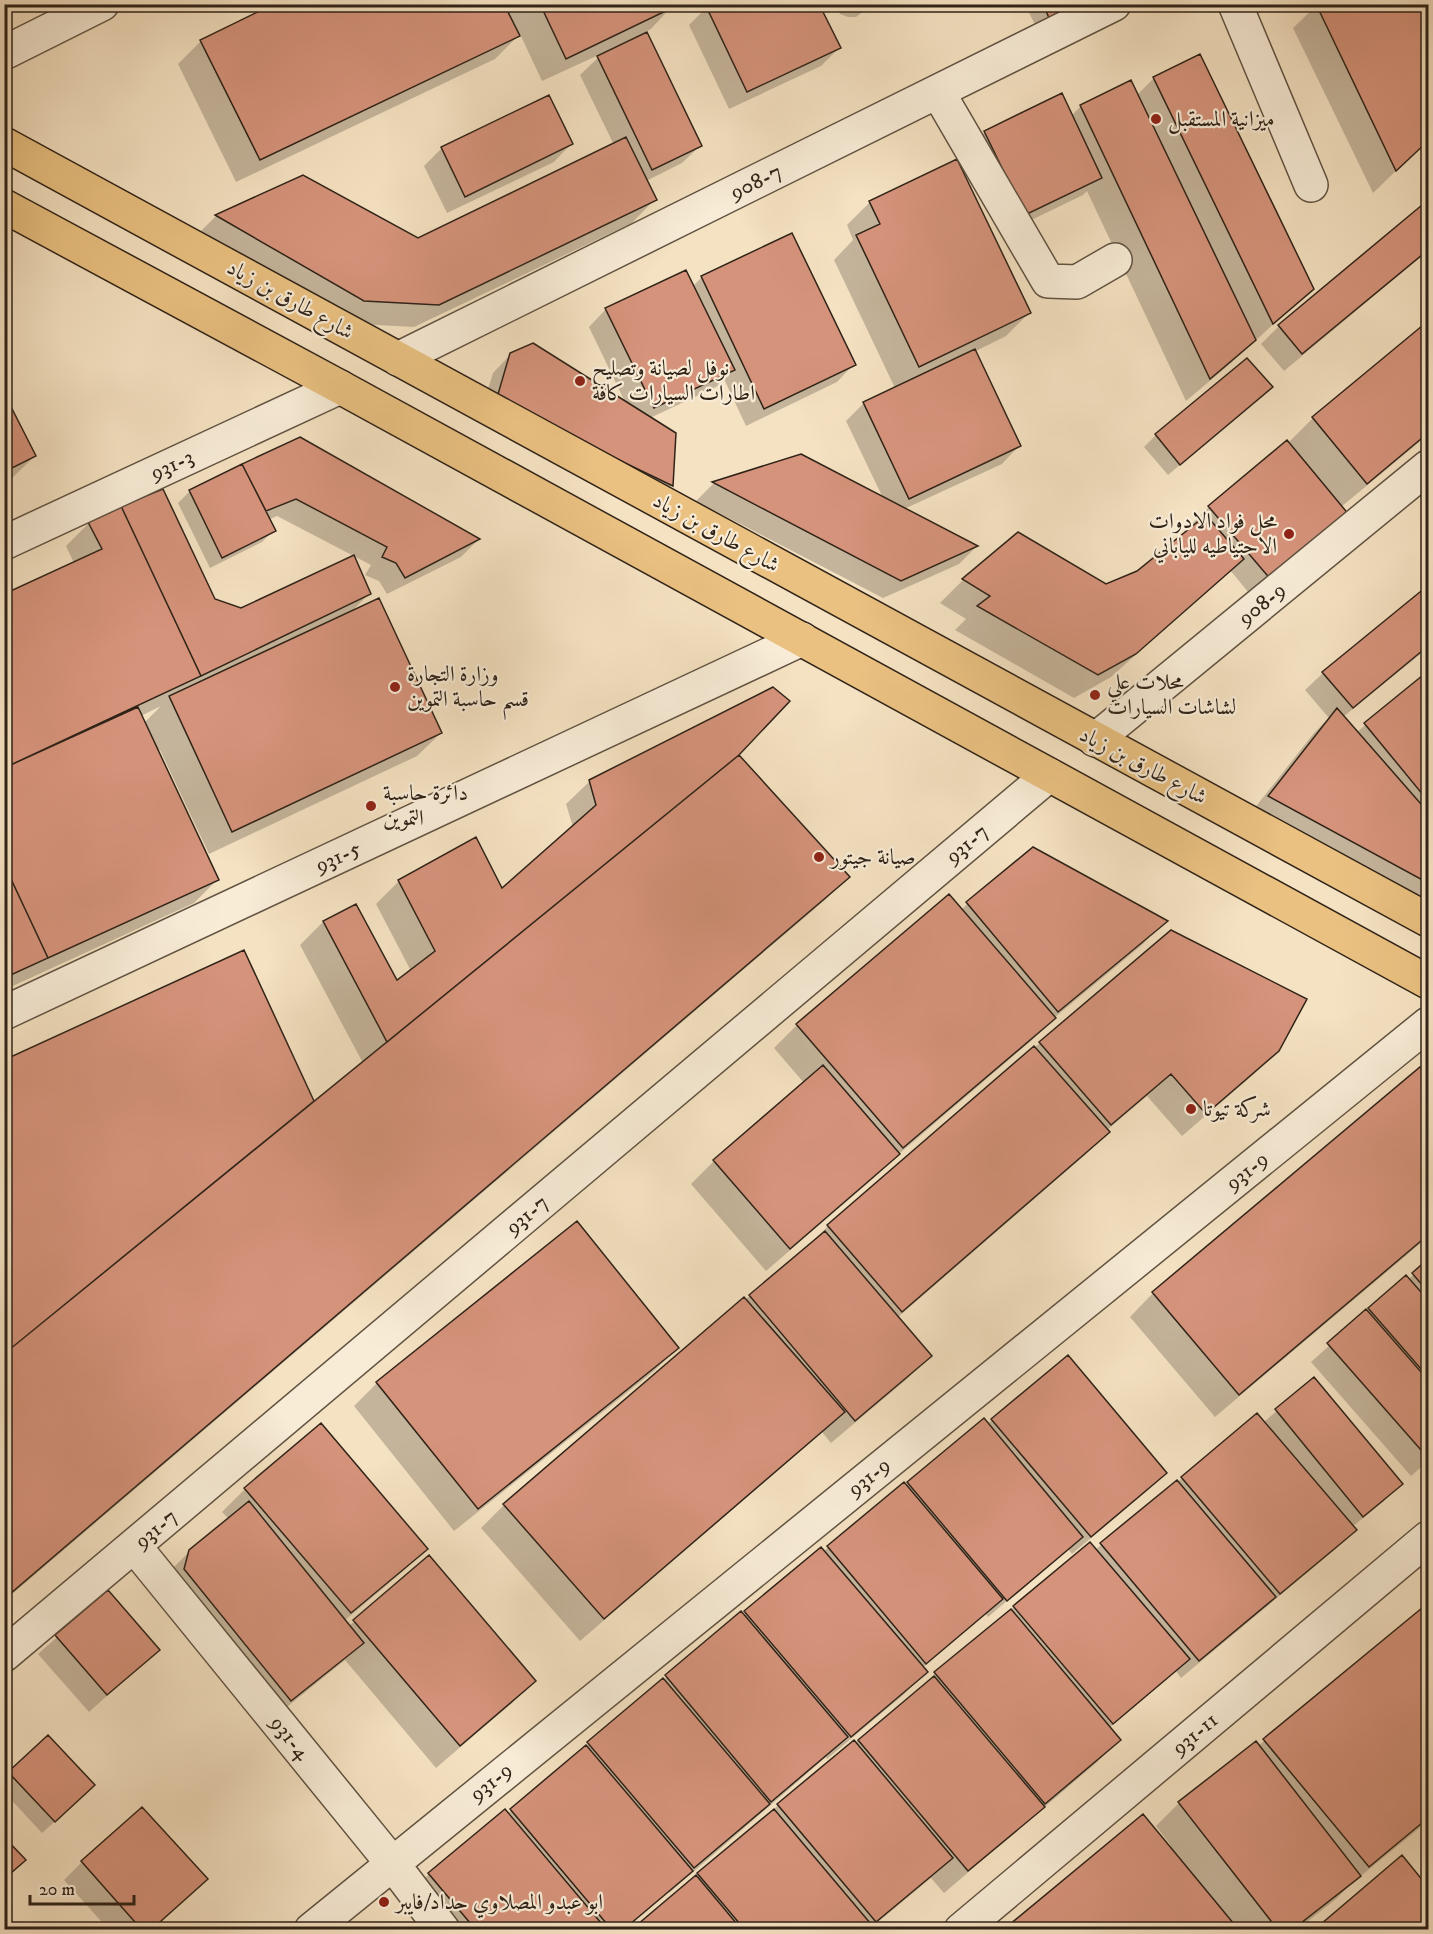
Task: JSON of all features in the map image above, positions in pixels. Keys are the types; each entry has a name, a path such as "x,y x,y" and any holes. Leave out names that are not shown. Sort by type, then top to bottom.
{"main road":[{"name":"شارع طارق بن زياد","path":"4,144 1428,920"},
{"path":"4,206 340,387 1428,982"}],"street":[{"path":"4,53 102,4"},
{"name":"908-7","path":"398,359 1114,4"},
{"path":"1235,4 1311,185"},
{"path":"938,92 1048,281 1077,282 1115,260"},
{"name":"931-3","path":"4,543 340,387"},
{"name":"908-9","path":"1095,740 1428,467"},
{"name":"931-5","path":"4,1013 802,639"},
{"name":"931-7","path":"4,1655 1049,775"},
{"name":"931-9","path":"311,1929 1428,1024"},
{"name":"931-11","path":"961,1929 1428,1538"},
{"name":"931-4","path":"135,1547 443,1929"}],"building":[{"path":"274,4 504,4 520,36 260,160 200,40"},
{"path":"540,4 676,4 676,6 566,59"},
{"path":"710,4 819,4 841,48 747,92 706,6"},
{"path":"1043,4 1076,4 1049,18"},
{"path":"1316,4 1428,4 1428,141 1396,171"},
{"path":"647,32 702,146 652,170 597,56"},
{"path":"1200,54 1314,289 1273,324 1153,77"},
{"path":"1131,80 1256,340 1210,379 1080,105"},
{"path":"1062,93 1102,178 1025,215 984,131"},
{"path":"549,95 573,144 465,197 441,147"},
{"path":"626,137 657,200 439,305 364,301 215,215 303,175 418,238"},
{"path":"957,159 1031,313 919,367 856,235 880,224 869,201"},
{"path":"1428,200 1428,250 1302,354 1278,325"},
{"path":"792,233 856,365 764,409 701,276"},
{"path":"686,270 735,370 654,408 605,308"},
{"path":"1428,321 1428,433 1367,484 1312,417"},
{"path":"533,343 676,433 673,486 496,401 510,353"},
{"path":"975,349 1021,446 909,499 863,402"},
{"path":"1247,358 1273,387 1180,465 1155,434"},
{"path":"4,393 36,456 4,472"},
{"path":"300,437 480,539 405,578 396,563 382,557 387,547 296,499 266,511 242,464"},
{"path":"1287,440 1350,516 1272,581 1208,506"},
{"path":"801,454 978,546 901,581 712,482"},
{"path":"242,464 276,531 222,558 189,490"},
{"path":"163,489 215,599 241,608 354,555 371,594 201,676 121,506"},
{"path":"121,506 201,676 4,768 4,594 102,549 88,522"},
{"path":"1206,515 1244,559 1136,654 1098,675 977,606 990,596 962,579 1018,532 1106,584 1137,571"},
{"path":"1426,587 1428,590 1428,646 1353,708 1322,672"},
{"path":"379,598 442,733 232,832 169,696"},
{"path":"1428,671 1428,801 1364,723"},
{"path":"773,687 790,701 739,755 387,1042 323,921 356,904 397,980 435,951 398,880 476,837 502,888 596,805 589,780"},
{"path":"138,707 219,880 48,958 4,864 4,768"},
{"path":"1337,708 1428,812 1428,883 1268,796"},
{"path":"739,755 850,877 4,1599 4,1354"},
{"path":"1033,847 1168,921 1058,1012 966,902"},
{"path":"4,864 48,958 4,978"},
{"path":"949,894 1056,1018 903,1148 796,1024"},
{"path":"1171,930 1307,999 1279,1051 1206,1114 1171,1074 1111,1125 1039,1042"},
{"path":"244,950 314,1101 4,1354 4,1060"},
{"path":"1034,1046 1110,1132 902,1312 827,1225"},
{"path":"823,1065 900,1154 790,1249 713,1160"},
{"path":"1420,1067 1428,1071 1428,1235 1239,1395 1152,1292"},
{"path":"577,1221 679,1348 478,1509 376,1382"},
{"path":"825,1231 932,1356 855,1421 749,1295"},
{"path":"1428,1259 1428,1292 1412,1273"},
{"path":"1406,1275 1428,1300 1428,1377 1368,1308"},
{"path":"744,1297 845,1412 604,1619 503,1504"},
{"path":"1366,1309 1428,1380 1428,1458 1327,1343"},
{"path":"1068,1355 1167,1473 1091,1537 991,1419"},
{"path":"1314,1377 1403,1484 1363,1517 1275,1409"},
{"path":"1257,1413 1357,1530 1280,1594 1181,1477"},
{"path":"984,1418 1083,1537 1007,1601 907,1482"},
{"path":"321,1423 428,1549 351,1613 244,1488"},
{"path":"1177,1480 1276,1597 1199,1661 1100,1543"},
{"path":"904,1482 1003,1599 926,1664 827,1546"},
{"path":"249,1501 364,1643 291,1701 184,1569 189,1550"},
{"path":"1090,1542 1190,1659 1113,1724 1013,1606"},
{"path":"821,1547 928,1672 851,1737 744,1611"},
{"path":"429,1555 536,1681 460,1746 353,1620"},
{"path":"108,1590 160,1650 107,1695 55,1635"},
{"path":"1428,1603 1428,1818 1369,1867 1263,1739"},
{"path":"1011,1609 1121,1740 1045,1804 934,1672"},
{"path":"741,1611 848,1737 771,1802 665,1675"},
{"path":"934,1676 1045,1807 968,1871 858,1740"},
{"path":"663,1678 770,1804 694,1868 587,1742"},
{"path":"48,1735 95,1785 55,1822 8,1772"},
{"path":"854,1740 953,1858 876,1922 777,1804"},
{"path":"1256,1741 1361,1876 1292,1930 1278,1930 1178,1802"},
{"path":"586,1745 693,1871 623,1930 612,1930 510,1809"},
{"path":"142,1807 208,1879 151,1930 142,1930 81,1861"},
{"path":"505,1809 607,1930 476,1930 428,1873"},
{"path":"774,1809 876,1930 745,1930 697,1873"},
{"path":"1143,1814 1239,1930 1003,1930"},
{"path":"4,1837 26,1860 4,1879"},
{"path":"1402,1855 1428,1887 1428,1930 1314,1930"},
{"path":"696,1875 742,1930 631,1930"}],"place":[{"name":"ميزانية المستقبل","path":"1156,119"},
{"name":"نوفل لصيانة وتصليح اطارات السيارات كافة","path":"580,381"},
{"name":"محل فواد الادوات الاحتياطيه للياباني","path":"1289,534"},
{"name":"وزارة التجارة قسم حاسبة التموين","path":"395,687"},
{"name":"محلات علي لشاشات السيارات","path":"1095,695"},
{"name":"دائرة حاسبة التموين","path":"371,806"},
{"name":"صيانة جيتور","path":"819,857"},
{"name":"شركة تيوتا","path":"1191,1109"},
{"name":"ابو عبدو المصلاوي حداد/فايبر","path":"384,1902"}]}
